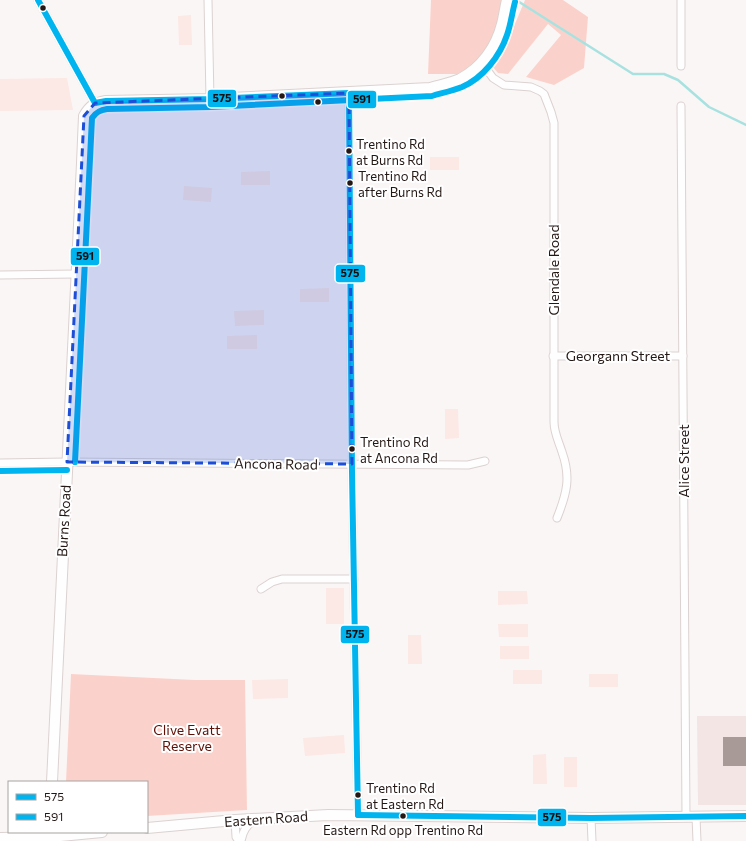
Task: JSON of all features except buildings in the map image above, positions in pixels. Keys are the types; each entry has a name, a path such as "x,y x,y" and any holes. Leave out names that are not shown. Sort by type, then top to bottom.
{"main road":[{"path":"95,103 106,101 210,99 430,88 458,79 474,70 482,62 493,48 498,36 502,25 507,0"},
{"name":"Burns Road","path":"52,781 84,116 95,103"},
{"name":"Eastern Road","path":"148,828 235,820 305,816 358,815 591,818 746,816"},
{"path":"0,838 50,837 92,833"}],"street":[{"path":"38,0 95,103"},
{"path":"208,0 210,99"},
{"path":"681,66 682,0"},
{"name":"Glendale Road","path":"482,62 493,78 504,85 531,87 544,94 554,123 554,427 567,468 565,496 557,518"},
{"path":"349,93 352,464 358,815"},
{"name":"Alice Street","path":"681,106 683,356 691,817 697,841"},
{"path":"0,275 76,274"},
{"name":"Georgann Street","path":"553,356 683,356"},
{"name":"Ancona Road","path":"0,463 67,462 468,465 485,461"},
{"path":"261,589 272,582 282,579 354,579"},
{"path":"591,818 592,841"},
{"path":"240,841 244,829 255,819"},
{"path":"235,820 236,836 240,841"}],"highlighted area":[{"path":"349,93 352,464 67,462 84,116 95,103"}],"shaded area":[{"path":"191,15 192,45 179,45 178,16"},
{"path":"67,78 73,110 0,111 0,79"},
{"path":"430,157 459,157 459,170 430,170"},
{"path":"270,171 270,185 241,185 241,172"},
{"path":"184,186 212,188 211,202 183,200"},
{"path":"329,288 329,302 300,302 300,289"},
{"path":"264,310 264,325 235,326 234,311"},
{"path":"257,335 257,349 227,349 227,336"},
{"path":"445,409 458,409 459,438 445,439"},
{"path":"326,588 344,588 344,624 326,624"},
{"path":"498,591 527,591 528,604 498,605"},
{"path":"498,624 528,624 528,637 499,637"},
{"path":"408,635 421,635 422,664 408,664"},
{"path":"500,646 529,646 529,659 500,659"},
{"path":"513,670 542,670 542,684 513,684"},
{"path":"589,674 618,674 618,687 589,687"},
{"path":"288,679 288,698 253,699 252,680"},
{"path":"697,716 746,716 746,805 698,805"},
{"path":"344,735 345,753 305,756 303,738"},
{"path":"546,754 547,784 533,784 533,755"},
{"path":"564,757 577,757 577,787 564,787"}],"green space":[{"path":"431,0 502,0 497,29 476,65 457,74 428,74"},
{"path":"525,0 563,0 588,17 584,68 554,85 526,77 561,35 548,24 508,74 498,73 492,66 504,50"},
{"name":"Clive Evatt Reserve","path":"71,674 195,680 245,680 247,810 148,816 148,781 66,781"}],"waterway":[{"path":"516,0 633,74 664,74 678,80 709,107 746,125"}],"transit line":[{"name":"575","path":"38,0 95,103"},
{"name":"591","path":"75,462 92,118 95,114 107,109 210,107 432,96 470,83 490,66 504,43 510,27 515,2"},
{"name":"575","path":"349,93 352,472 358,815"},
{"name":"575","path":"95,103 106,101 210,99 349,93"},
{"name":"591","path":"0,471 67,470"},
{"name":"575","path":"358,815 591,818 746,816"}],"place":[{"name":"Trentino Rd at Burns Rd","path":"349,151"},
{"name":"Trentino Rd after Burns Rd","path":"350,183"},
{"name":"Trentino Rd at Ancona Rd","path":"352,449"},
{"name":"Trentino Rd at Eastern Rd","path":"358,795"},
{"name":"Eastern Rd opp Trentino Rd","path":"403,816"}]}
